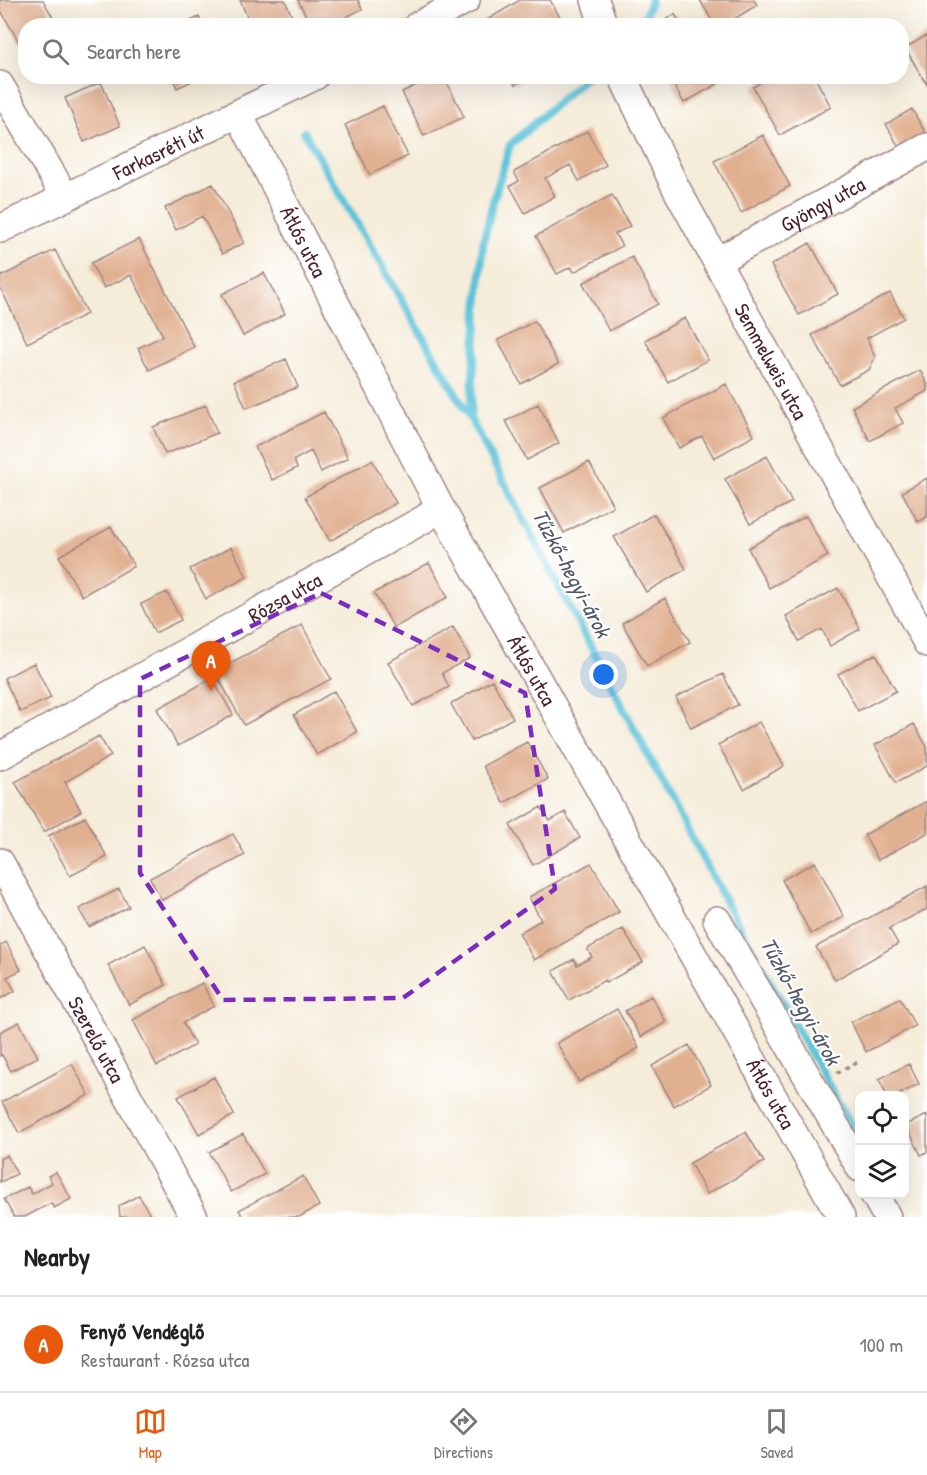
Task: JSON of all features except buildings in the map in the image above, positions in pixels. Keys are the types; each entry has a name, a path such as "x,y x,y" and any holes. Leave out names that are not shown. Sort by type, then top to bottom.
{"street":[{"path":"426,18 439,6 466,0"},
{"path":"595,0 601,18"},
{"name":"Farkasréti út","path":"0,229 299,84"},
{"name":"Semmelweis utca","path":"626,84 676,188 927,643"},
{"path":"0,85 65,197"},
{"name":"Átlós utca","path":"238,115 439,505 841,1217"},
{"name":"Gyöngy utca","path":"717,261 927,147"},
{"name":"Rózsa utca","path":"0,756 426,518 439,505"},
{"name":"Szerelő utca","path":"0,862 194,1217"},
{"path":"717,920 855,1159"},
{"path":"877,1199 887,1217"}],"path":[{"path":"837,1073 860,1060"}],"highlighted area":[{"path":"321,593 525,693 555,889 403,998 223,1000 140,873 140,679"}],"waterway":[{"name":"Tűzkő-hegyi-árok","path":"644,18 651,0"},
{"name":"Tűzkő-hegyi-árok","path":"578,84 510,145 483,244 470,418 732,914 855,1132"},
{"path":"304,132 470,418"},
{"name":"Tűzkő-hegyi-árok","path":"893,1199 903,1217"}],"place":[{"name":"Fenyő Vendéglő","path":"211,691"}]}
